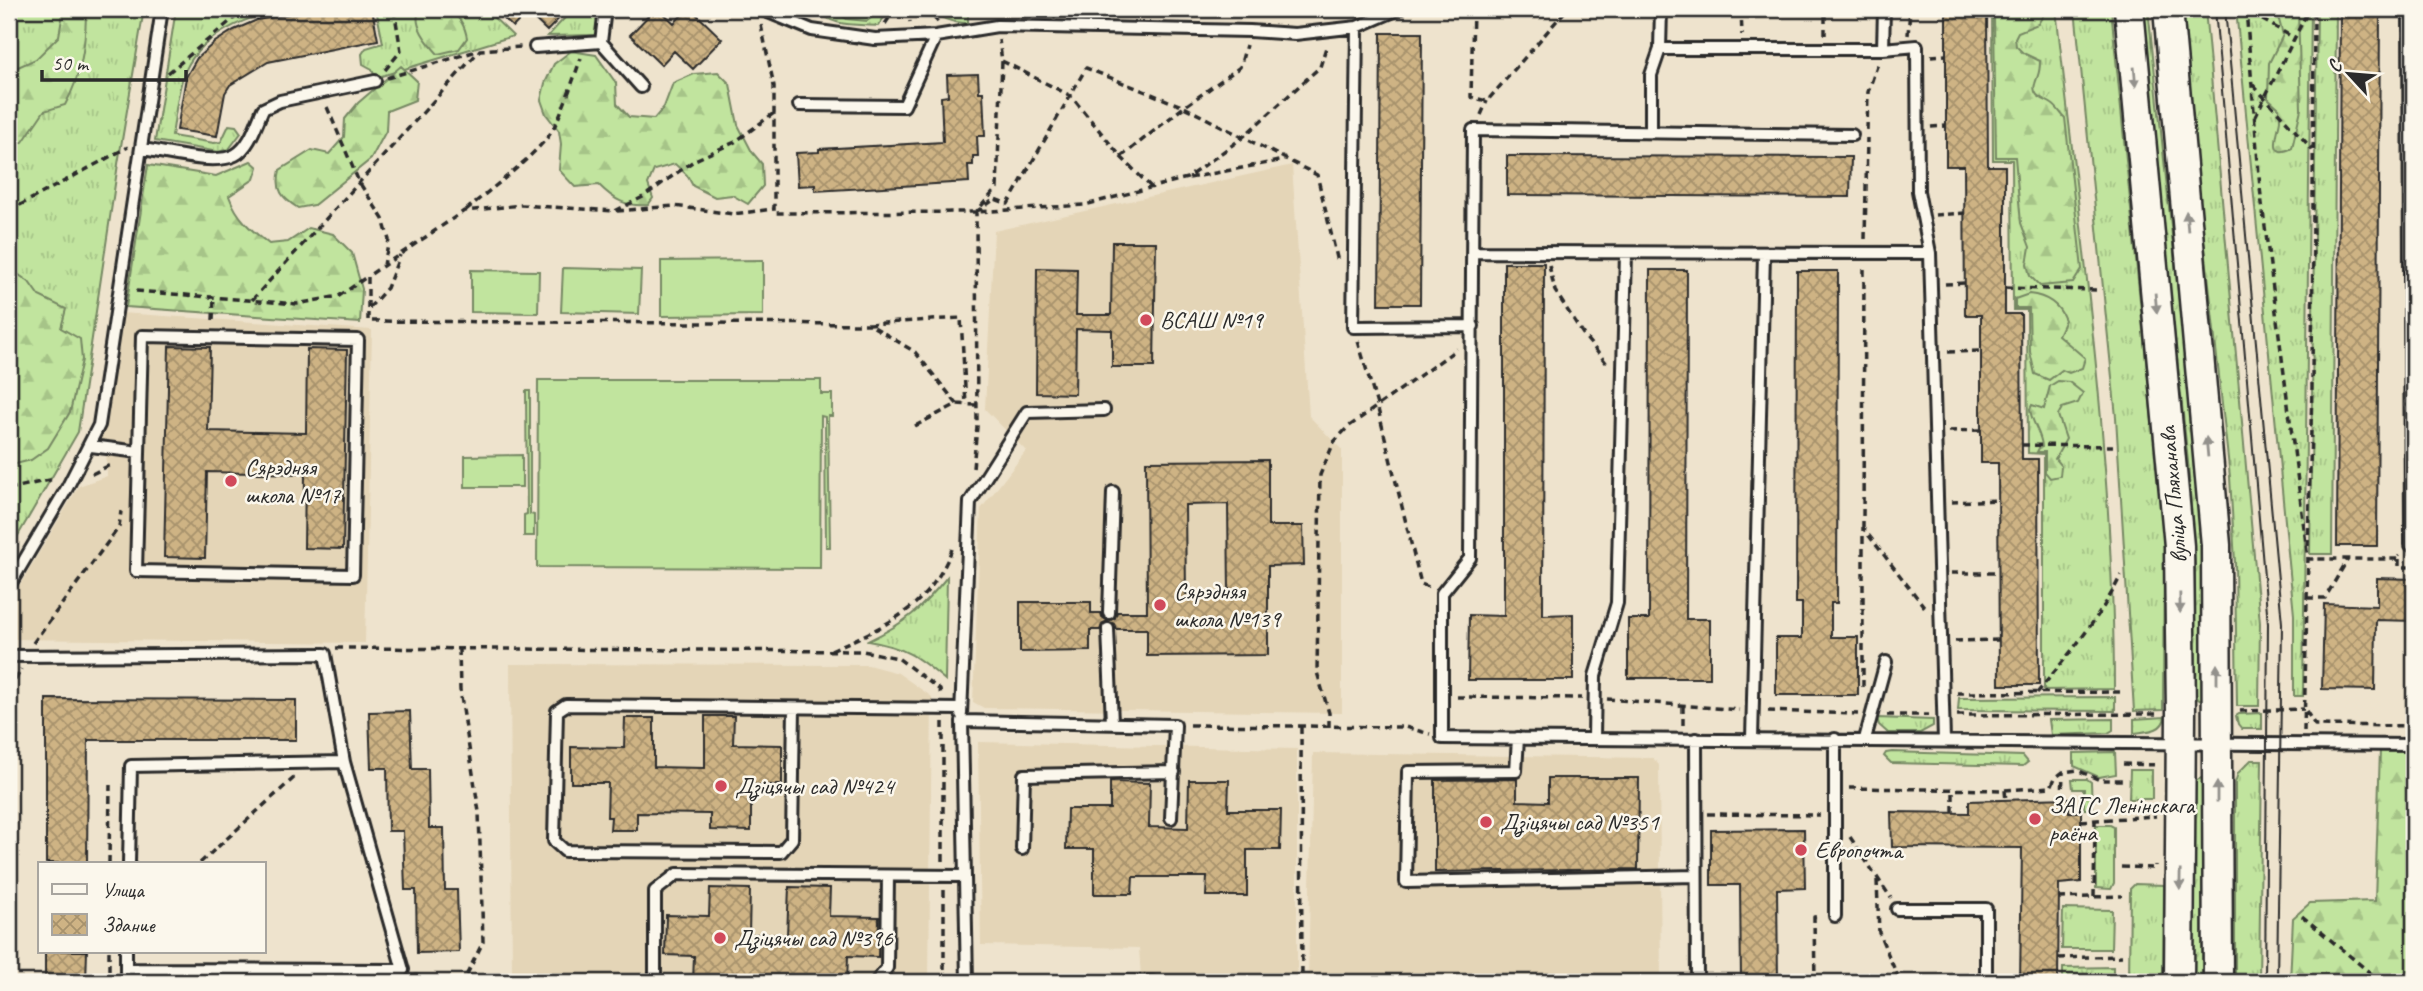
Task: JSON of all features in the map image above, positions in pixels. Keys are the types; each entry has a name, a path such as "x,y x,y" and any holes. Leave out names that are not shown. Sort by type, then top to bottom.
{"main road":[{"name":"вуліца Пляханава","path":"2129,9 2179,546 2174,754 2179,982"},
{"name":"вуліца Пляханава","path":"2168,9 2216,545 2218,982"}],"lane":[{"path":"9,586 91,446 99,425 162,9"},
{"path":"605,9 601,42 641,87"},
{"path":"761,9 812,30 875,39 936,36 997,26 1295,34 1357,27 1399,9"},
{"path":"787,20 794,9"},
{"path":"1651,131 1651,75 1660,49 1661,9"},
{"path":"1883,49 1884,9"},
{"path":"2409,9 2412,110 2411,545 2414,545"},
{"path":"1357,27 1353,327 1473,332"},
{"path":"799,105 905,106 936,36"},
{"path":"535,47 601,42"},
{"path":"1660,49 1883,49 1917,46 1918,191 1930,253 1944,740"},
{"path":"142,149 217,159 236,155 249,140 263,109 280,101 375,82"},
{"path":"1852,135 1474,130 1470,558 1442,593 1442,738 1944,740 2174,754 2217,743 2414,745"},
{"path":"1474,252 1930,253"},
{"path":"1594,738 1595,676 1618,603 1626,253"},
{"path":"1752,739 1763,254"},
{"path":"142,336 358,340 353,575 136,571 139,452 142,336"},
{"path":"967,982 961,709 970,502 1027,412 1104,410"},
{"path":"91,446 139,452"},
{"path":"1109,612 1113,492"},
{"path":"1108,629 1112,723"},
{"path":"9,656 325,654 344,762 403,970 126,969"},
{"path":"1865,739 1886,662"},
{"path":"794,708 792,839 781,852 565,851 554,841 557,711 566,705 961,709"},
{"path":"962,722 1175,725 1171,818"},
{"path":"1518,738 1516,771 1408,772 1406,882 1696,876"},
{"path":"1696,739 1697,982"},
{"path":"1835,739 1835,916"},
{"path":"129,862 131,766 344,762"},
{"path":"1023,849 1024,775 1174,772"},
{"path":"655,982 655,891 677,874 965,876"},
{"path":"876,982 887,968 888,876"},
{"path":"1898,909 1986,909 1986,982"},
{"path":"125,982 126,953"},
{"path":"1077,982 1152,982"}],"path":[{"path":"163,76 246,9"},
{"path":"375,82 401,51 394,9"},
{"path":"1473,9 1471,97 1487,101 1567,9"},
{"path":"1741,9 1742,40"},
{"path":"1825,9 1825,38"},
{"path":"1908,34 1910,9"},
{"path":"2246,9 2260,188 2308,559"},
{"path":"2257,9 2261,19 2294,38"},
{"path":"2254,119 2294,38 2312,9"},
{"path":"2312,9 2313,150 2304,709 2315,725 2414,726"},
{"path":"760,22 774,86 774,213 976,212 1085,205 1187,178 1286,160"},
{"path":"970,502 977,405 976,212 997,188 1002,61 997,26"},
{"path":"1121,158 1184,107 1240,67 1250,31"},
{"path":"1187,178 1242,138 1320,67 1331,31"},
{"path":"375,82 480,50 535,47"},
{"path":"1863,687 1867,92 1883,49"},
{"path":"252,300 480,50"},
{"path":"1929,56 1946,55"},
{"path":"136,291 297,304 340,296 464,211 549,136 582,56"},
{"path":"1002,61 1071,96 1121,158 1152,188"},
{"path":"976,212 995,199 1008,204 1086,68 1184,107 1317,175 1338,264"},
{"path":"2252,83 2313,150"},
{"path":"320,92 359,182 383,219 389,240 384,265"},
{"path":"615,211 643,197 695,160 735,142 774,113"},
{"path":"1929,127 1946,126"},
{"path":"9,211 130,146 127,159"},
{"path":"464,211 521,205 615,211 674,206 733,214 774,209"},
{"path":"1935,215 1965,214"},
{"path":"1546,253 1555,291 1585,337 1622,382"},
{"path":"368,310 387,288 401,254"},
{"path":"368,276 368,321 869,324 961,318 966,405"},
{"path":"1943,284 1965,282"},
{"path":"2005,288 2096,290"},
{"path":"213,320 214,297"},
{"path":"869,324 915,352 957,404"},
{"path":"1353,327 1365,359 1421,584 1442,593"},
{"path":"1329,727 1329,713 1317,671 1320,475 1334,442 1377,405 1473,332"},
{"path":"1945,352 1981,351"},
{"path":"915,426 957,404 977,405"},
{"path":"1947,431 1981,430"},
{"path":"2022,445 2113,446"},
{"path":"48,490 55,478"},
{"path":"1949,502 1998,500"},
{"path":"41,649 28,649 118,527 123,501"},
{"path":"1863,528 1940,627"},
{"path":"2399,545 2399,567 2414,567"},
{"path":"829,651 884,627 919,602 945,568 953,547"},
{"path":"2308,559 2399,559"},
{"path":"2307,598 2325,598 2348,559"},
{"path":"1951,573 1998,573"},
{"path":"2037,693 2092,625 2109,601 2122,575"},
{"path":"1953,641 1998,640"},
{"path":"324,648 863,651 898,658 940,690 943,710 944,982"},
{"path":"459,649 460,690 479,812 483,942 463,982"},
{"path":"9,955 9,691 28,655"},
{"path":"1954,693 2123,692"},
{"path":"1442,697 1595,698 1753,711 1942,715"},
{"path":"1954,704 1954,715 2123,715"},
{"path":"1175,725 1405,727 1442,738"},
{"path":"1301,727 1302,982"},
{"path":"2123,764 2174,754"},
{"path":"201,862 310,763"},
{"path":"1836,788 2051,788 2055,778 2063,772 2077,770 2100,780 2123,780"},
{"path":"2062,799 2063,772"},
{"path":"109,862 110,785"},
{"path":"1953,790 1953,813"},
{"path":"2005,790 2006,801"},
{"path":"2081,821 2157,816 2157,807"},
{"path":"1697,814 1836,815 1898,909"},
{"path":"2094,897 2095,820"},
{"path":"2121,867 2155,868 2156,860"},
{"path":"1877,878 1879,933 1900,982"},
{"path":"2059,898 2122,896"},
{"path":"1815,982 1814,917 1835,916"},
{"path":"2302,916 2381,982"},
{"path":"108,982 109,953"},
{"path":"2058,958 2122,956"}],"shaded area":[{"path":"1292,165 1309,416 1342,450 1342,713 984,708 973,702 981,509 1026,451 985,409 994,231"},
{"name":"Сярэдняя школа №17","path":"121,313 372,330 365,643 9,639 9,603 79,486 107,476 106,442 97,443 104,421"},
{"name":"Дзіцячы сад №424","path":"510,664 868,665 898,673 932,697 929,982 512,982"},
{"path":"978,742 1297,749 1297,980 1141,977 1139,948 981,945"},
{"name":"Дзіцячы сад №351","path":"1313,753 1653,758 1659,765 1661,982 1308,980"}],"green space":[{"path":"9,9 144,9 78,432 9,551"},
{"path":"72,9 86,16 85,39 75,83 65,105 44,111 23,142 9,146 9,71 36,59 59,36 63,13"},
{"path":"176,9 287,9 241,22 212,39 199,50 183,77 172,136 221,142 229,125 236,126 241,133 229,149 219,152 155,141"},
{"path":"376,9 485,9 513,36 375,78 372,69 363,64 362,54 366,48 383,43"},
{"path":"420,9 445,11 457,17 467,38 459,49 438,54 419,27"},
{"path":"573,9 600,9 597,35 548,36"},
{"path":"818,9 890,9 878,26 837,22 823,15"},
{"path":"831,9 883,9 867,21 847,19"},
{"path":"931,9 968,9 968,23 948,20"},
{"path":"1992,9 2056,9 2102,434 2113,604 2114,689 2044,690 2044,454 2028,453 2027,310 2013,310 2012,160 1993,160"},
{"path":"2018,9 2047,9 2038,24 2018,32 2015,38 2016,46 2023,53 2040,61 2035,92 2054,105 2065,118 2082,269 2073,283 2040,286 2030,276 2027,264 2030,247 2021,223 2015,157 1996,157 1994,18"},
{"path":"2075,9 2111,9 2164,541 2163,710 2134,711 2116,417"},
{"path":"2140,9 2148,9 2196,461 2203,567 2203,702 2195,692 2195,567 2188,462"},
{"path":"2179,9 2205,9 2260,623 2259,706 2237,706 2235,562 2230,477"},
{"path":"2236,9 2311,9 2303,696 2294,696 2294,615"},
{"path":"2276,9 2298,9 2301,109 2292,148 2284,151 2279,151 2276,143 2279,108 2268,98 2269,63 2283,35"},
{"path":"2317,9 2336,9 2332,554 2310,554"},
{"path":"571,51 596,55 616,83 617,104 629,117 654,119 664,107 673,83 694,74 718,72 730,84 738,125 752,152 762,164 763,186 748,204 732,195 715,197 693,186 687,175 675,164 654,170 648,184 653,198 648,205 633,205 621,201 599,185 575,187 559,170 559,131 546,114 541,100 554,64"},
{"path":"401,66 417,81 415,100 387,111 386,131 371,159 314,205 298,208 288,201 279,188 280,170 312,150 329,154 344,137 345,119 358,103"},
{"path":"251,161 258,167 254,179 229,196 240,217 269,244 288,242 309,228 333,234 352,253 362,289 360,323 126,307 148,165 216,176"},
{"path":"763,260 763,315 661,316 661,261"},
{"path":"9,268 29,282 39,296 66,309 61,328 80,339 82,360 70,412 48,448 31,460 12,465 9,463"},
{"path":"563,268 641,270 639,314 561,312"},
{"path":"471,270 539,271 538,313 471,312"},
{"path":"2029,294 2047,299 2059,309 2065,320 2058,335 2085,358 2082,368 2069,373 2062,370 2049,380 2035,374 2030,352 2029,308 2015,308 2015,299"},
{"path":"538,380 821,380 821,394 832,394 832,416 828,416 830,547 826,547 825,417 821,416 820,568 537,567"},
{"path":"2058,381 2069,382 2083,393 2078,403 2062,408 2058,415 2066,439 2055,459 2061,466 2060,476 2050,478 2045,472 2045,452 2037,452 2042,447 2042,442 2030,409 2032,405 2044,409 2050,386"},
{"path":"526,391 530,391 530,514 534,515 534,536 524,536 524,515 527,514"},
{"path":"522,455 522,487 465,487 465,456"},
{"path":"947,577 945,680 910,654 892,646 868,641 912,614"},
{"path":"2115,697 2115,711 1958,710 1959,698"},
{"path":"2262,713 2262,729 2242,729 2238,724 2236,716 2239,714"},
{"path":"2165,717 2161,726 2134,733 2134,719"},
{"path":"1877,718 1933,720 1933,726 1920,733 1888,733 1879,725"},
{"path":"2113,719 2113,730 2108,733 2051,735 2049,720"},
{"path":"2380,750 2414,750 2414,982 2290,982 2293,918 2310,903 2375,901"},
{"path":"1892,752 2023,756 2028,762 2023,766 1891,763 1884,756"},
{"path":"2115,752 2116,774 2099,777 2074,766 2074,753"},
{"path":"2251,760 2262,760 2259,982 2235,982 2235,783 2238,773"},
{"path":"2130,770 2152,770 2152,799 2129,799"},
{"path":"2201,778 2202,982 2194,982 2195,781"},
{"path":"2072,779 2087,779 2091,782 2092,809 2084,809 2084,789 2073,789"},
{"path":"2096,825 2114,827 2114,883 2111,889 2096,888"},
{"path":"2135,884 2164,885 2163,982 2129,982 2130,889"},
{"path":"2063,909 2112,910 2111,949 2062,949"},
{"path":"2113,967 2113,982 2063,982 2063,968"}],"building":[{"path":"319,9 372,9 378,40 268,62 230,85 225,93 217,136 177,130 186,77 197,58 215,42 257,20"},
{"path":"493,9 568,9 547,31 527,12 513,27"},
{"path":"655,9 659,9 674,23 691,9 722,39 693,69 674,51 661,65 630,35"},
{"path":"1946,9 1987,9 1988,166 2005,166 2005,314 2021,314 2022,459 2038,459 2039,685 1999,685 1998,463 1981,463 1981,315 1965,315 1964,166 1946,166"},
{"path":"2340,9 2380,9 2377,546 2337,546"},
{"path":"1381,33 1422,33 1420,304 1379,304"},
{"path":"978,74 979,92 983,92 985,136 977,136 978,156 973,156 973,165 968,165 969,182 815,191 815,185 798,186 796,153 819,152 819,149 943,142 941,97 948,96 947,75"},
{"path":"1507,156 1851,157 1850,197 1507,195"},
{"path":"1112,242 1156,242 1154,367 1112,367 1112,330 1076,329 1075,394 1036,393 1037,268 1077,269 1076,315 1111,315"},
{"path":"1504,263 1544,263 1543,615 1573,614 1573,680 1468,680 1469,615 1504,616"},
{"path":"1650,270 1687,270 1686,619 1710,619 1710,678 1628,678 1628,619 1649,619"},
{"path":"1797,271 1838,271 1837,603 1831,603 1831,637 1858,637 1858,695 1776,695 1776,638 1802,638 1802,603 1796,603"},
{"path":"169,346 210,347 208,431 306,433 307,349 347,350 343,549 304,548 305,474 207,472 205,558 164,557"},
{"path":"1268,460 1268,526 1303,526 1304,565 1268,566 1268,655 1147,656 1147,629 1116,629 1114,624 1108,621 1115,618 1117,612 1147,612 1146,461","holes":["1228,504 1229,594 1186,594 1185,505"]},
{"path":"2377,578 2414,579 2414,621 2376,620 2375,690 2322,689 2324,604 2377,606"},
{"path":"1020,602 1091,602 1091,613 1101,613 1108,621 1103,623 1100,630 1090,630 1090,651 1020,652"},
{"path":"46,699 296,700 296,740 88,740 87,862 46,862"},
{"path":"410,711 412,769 428,769 429,828 444,828 445,890 457,890 459,952 417,953 416,890 405,890 403,831 388,831 387,768 371,768 369,712"},
{"path":"705,716 734,716 733,744 782,745 782,785 751,785 751,831 710,830 710,814 637,813 637,830 610,830 611,817 607,817 608,783 571,783 571,747 624,748 625,718 654,718 654,767 705,768"},
{"path":"1548,778 1639,778 1638,869 1435,872 1435,780 1517,779 1517,801 1548,802"},
{"path":"1189,780 1229,780 1228,810 1281,810 1280,850 1247,850 1247,896 1206,896 1207,877 1133,877 1132,894 1094,894 1094,849 1066,849 1067,809 1110,809 1110,782 1150,783 1149,827 1188,828"},
{"path":"2069,798 2069,812 2081,812 2081,882 2059,884 2058,982 2020,982 2022,848 1892,847 1891,812 1969,813 1969,801"},
{"path":"1804,829 1805,888 1777,889 1778,982 1741,982 1740,885 1711,885 1711,830"},
{"path":"789,887 830,888 829,916 879,917 878,957 848,956 847,982 693,982 694,956 665,955 666,915 709,916 710,888 750,889 749,934 787,935"},
{"path":"45,953 87,953 86,982 45,982"}],"tram line":[{"path":"2215,9 2268,623 2265,982"},
{"path":"2225,9 2282,623 2277,982"}],"place":[{"name":"ВСАШ №19","path":"1146,320"},
{"name":"Сярэдняя школа №17","path":"231,481"},
{"name":"Сярэдняя школа №139","path":"1160,605"},
{"name":"Дзіцячы сад №424","path":"721,786"},
{"name":"ЗАГС Ленінскага раёна","path":"2035,819"},
{"name":"Дзіцячы сад №351","path":"1486,822"},
{"name":"Европочта","path":"1801,850"},
{"name":"Дзіцячы сад №396","path":"720,938"}]}
